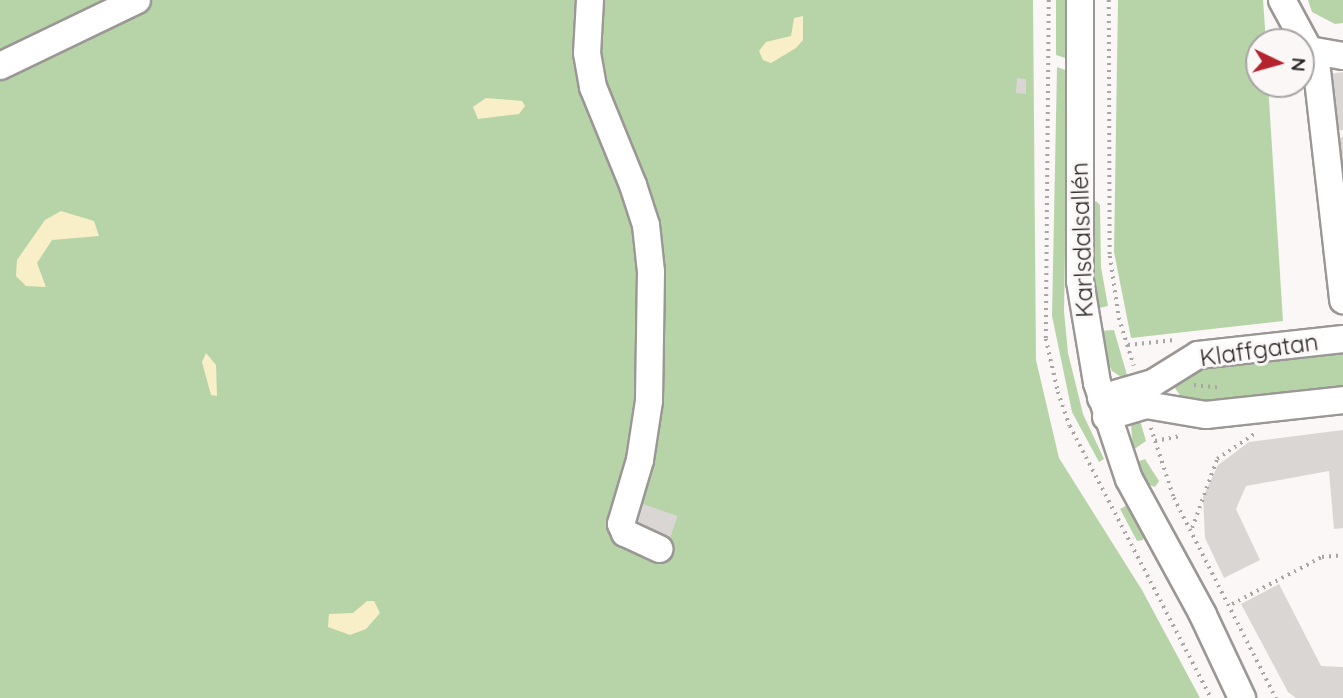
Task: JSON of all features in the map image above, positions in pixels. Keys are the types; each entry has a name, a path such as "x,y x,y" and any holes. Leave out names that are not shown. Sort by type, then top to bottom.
{"street":[{"path":"0,66 137,0"},
{"path":"590,0 587,53 593,87 633,185 646,226 651,272 649,401 640,460 621,524 625,533 659,549"},
{"name":"Karlsdalsallén","path":"1080,0 1080,281 1103,407 1129,479 1242,698"},
{"path":"1282,0 1296,28"},
{"path":"1343,56 1315,53 1343,300"},
{"name":"Klaffgatan","path":"1103,407 1153,383 1198,355 1343,339"},
{"path":"1103,407 1159,404 1206,415 1343,400"}],"path":[{"path":"1192,530 1217,459 1264,427"},
{"path":"1232,604 1322,557 1343,555"}],"green space":[{"path":"0,0 1033,0 1036,360 1059,458 1142,590 1200,698 0,698"},
{"path":"1056,0 1069,0 1065,58 1056,55"},
{"path":"1118,0 1263,0 1265,28 1245,28 1245,98 1269,98 1283,321 1131,338 1114,252"},
{"path":"1308,0 1343,0 1343,23 1335,24 1312,12"},
{"path":"1057,67 1068,71 1064,311 1068,353 1083,414 1104,459 1099,462 1072,412 1052,316"},
{"path":"1096,201 1100,205 1101,267 1108,306 1095,309 1091,205"},
{"path":"1114,330 1129,382 1112,371 1104,355 1099,331"},
{"path":"1343,344 1343,394 1225,408 1183,400 1175,388 1176,379 1211,359"},
{"path":"1139,417 1146,441 1133,450 1131,425"},
{"path":"1145,459 1159,481 1155,487 1147,484 1137,462"},
{"path":"1129,504 1145,532 1143,540 1137,541 1120,509"}],"sand":[{"path":"803,16 803,40 796,48 771,63 763,60 759,51 766,42 791,36 794,18"},
{"path":"486,98 522,101 525,106 519,114 478,119 473,107"},
{"path":"61,211 94,221 99,236 52,240 37,263 46,287 26,286 16,276 17,260 45,220"},
{"path":"206,353 216,365 217,396 211,395 202,362"},
{"path":"367,601 374,601 380,613 366,629 350,635 328,627 329,614 353,613"}],"building":[{"path":"1343,72 1343,130 1335,131 1330,74"},
{"path":"1017,78 1026,79 1026,94 1016,93"},
{"path":"1343,137 1343,201 1333,139"},
{"path":"1343,430 1343,528 1334,529 1329,471 1246,486 1236,509 1260,560 1224,578 1205,538 1203,497 1218,465 1249,442"},
{"path":"637,502 678,516 668,544 627,530"},
{"path":"1279,584 1321,666 1343,667 1343,698 1296,698 1288,692 1241,604"}]}
